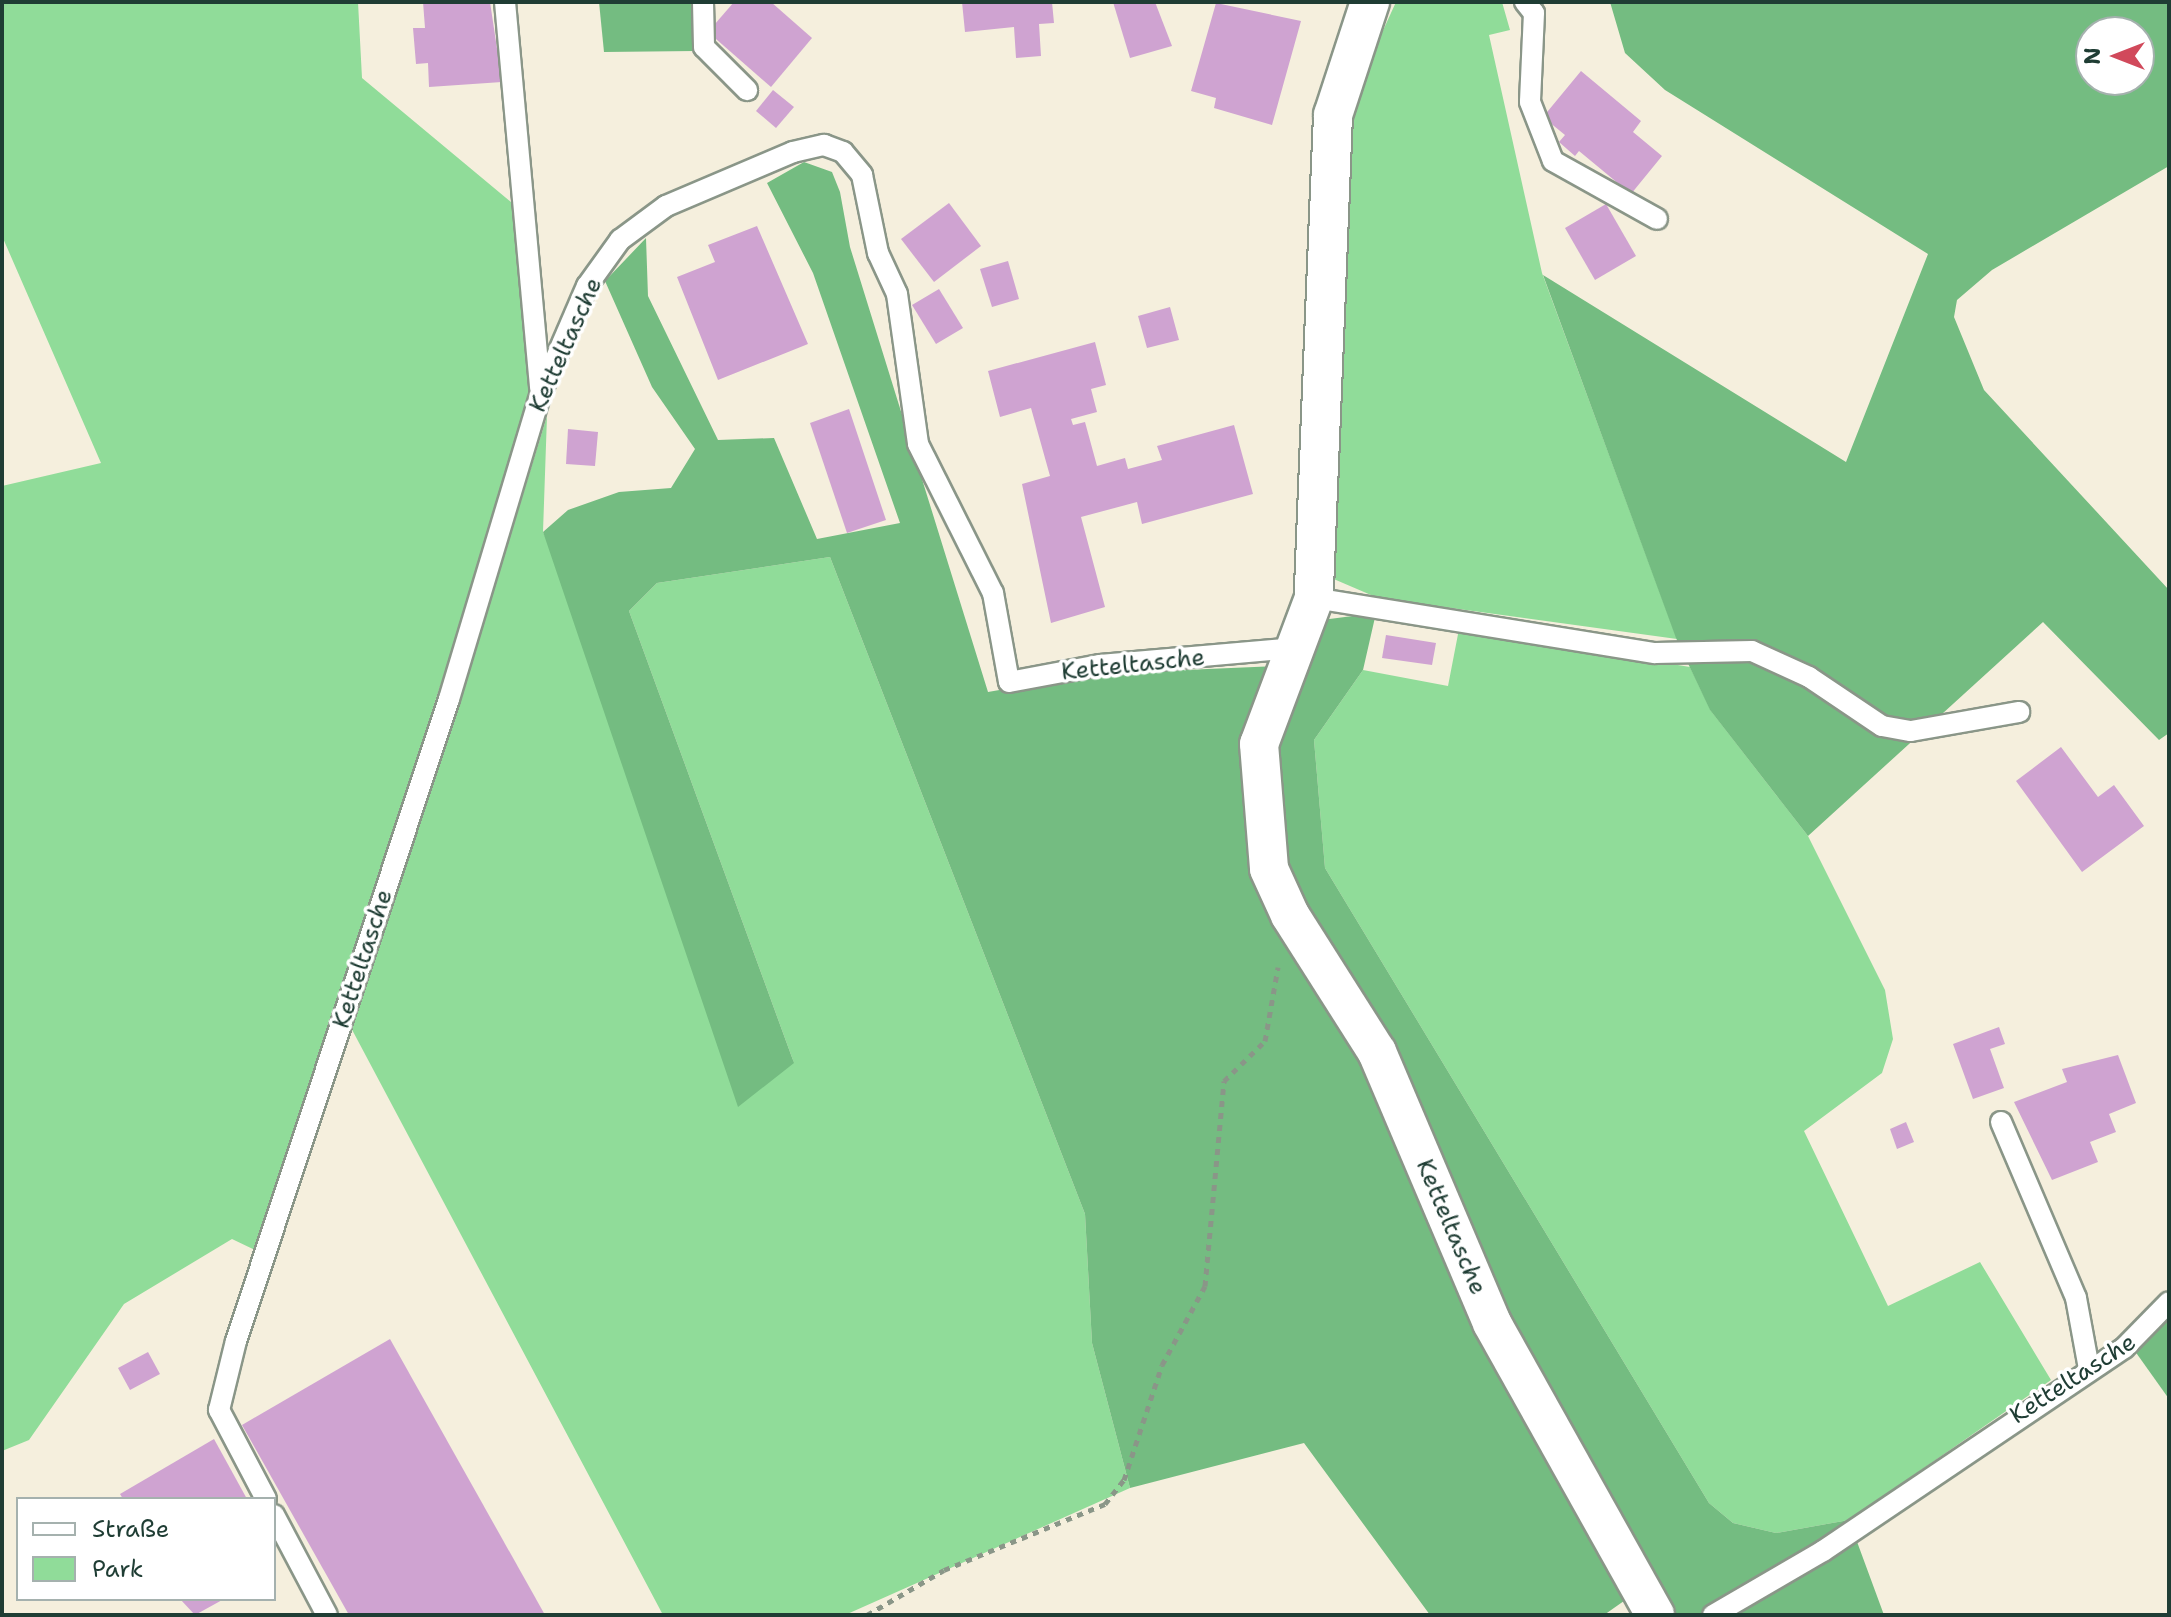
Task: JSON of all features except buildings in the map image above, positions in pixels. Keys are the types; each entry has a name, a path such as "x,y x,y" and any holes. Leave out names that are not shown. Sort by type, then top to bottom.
{"street":[{"name":"Ketteltasche","path":"1370,2 1343,67 1333,115 1314,598 1293,648 1258,758 1269,869 1290,915 1377,1052 1492,1323 1655,1615"}],"lane":[{"path":"505,2 540,330 540,395"},
{"path":"703,2 704,47 747,90"},
{"path":"1525,2 1534,13 1530,102 1553,161 1657,219"},
{"name":"Ketteltasche","path":"265,1497 219,1410 540,395 587,286 620,240 666,206 793,152 834,147 862,175 878,253 897,294 918,444 993,593 1009,682 1100,665 1293,648"},
{"path":"1314,598 1655,653 1752,651 1809,677 1882,726 1911,731 2019,712"},
{"path":"2001,1122 2076,1298 2089,1369"},
{"name":"Ketteltasche","path":"1713,1615 1823,1551 2160,1324 2169,1302"},
{"path":"276,1519 327,1615"}],"path":[{"path":"867,1615 944,1570 1105,1504 1124,1480 1132,1446 1162,1365 1205,1286 1224,1081 1265,1041 1282,954 1277,932 1290,915"}],"green space":[{"path":"2,2 358,2 362,78 523,212 535,345 531,406 257,1251 232,1239 124,1304 29,1440 2,1451 2,486 101,463 2,236"},
{"path":"599,2 696,2 695,51 604,52"},
{"path":"1396,2 1502,2 1510,30 1489,35 1542,273 1677,639 1378,598 1329,577 1354,94"},
{"path":"1610,2 2169,2 2169,166 1992,270 1957,300 1954,317 1984,390 2169,590 2169,733 2159,740 2043,622 1808,836 1710,710 1676,638 1543,275 1846,462 1928,254 1665,90 1625,53"},
{"path":"804,162 832,172 840,192 850,247 988,692 1090,674 1278,666 1265,883 1370,1051 1631,1596 1604,1615 1430,1615 1304,1443 1130,1488 1092,1343 1085,1214 830,557 657,583 629,611 794,1063 738,1107 543,532 568,510 619,492 671,488 695,449 652,387 605,281 646,238 648,296 718,440 774,438 817,539 900,523 813,273 767,183"},
{"path":"547,416 543,532 794,1063 629,611 657,583 830,557 1085,1214 1092,1343 1130,1488 845,1615 663,1615 349,1024 453,723"},
{"path":"1376,613 1363,670 1314,740 1325,868 1709,1503 1733,1523 1776,1533 1849,1520 1884,1615 1660,1615 1293,912 1263,771 1314,621"},
{"path":"1459,629 1690,667 1711,711 1808,836 1885,990 1893,1039 1882,1073 1804,1131 1888,1306 1980,1262 2051,1380 1849,1520 1776,1533 1733,1523 1709,1503 1325,868 1314,740 1363,670 1448,686"},
{"path":"2169,1313 2169,1399 2132,1347"}]}
